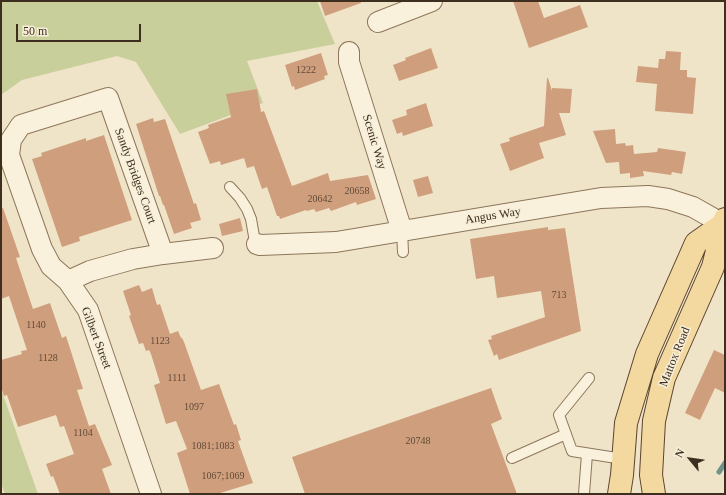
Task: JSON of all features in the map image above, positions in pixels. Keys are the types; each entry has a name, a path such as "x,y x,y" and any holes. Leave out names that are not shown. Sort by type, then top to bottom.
{"main road":[{"name":"Mattox Road","path":"622,481 626,423 647,354 696,243 724,222"},
{"name":"Mattox Road","path":"654,494 651,475 654,421 664,378 713,267 724,222"}],"street":[{"path":"378,22 432,1"},
{"name":"Scenic Way","path":"349,52 349,62 402,230"},
{"name":"Sandy Bridges Court","path":"108,98 163,254"},
{"name":"Gilbert Street","path":"108,98 21,125 11,140 9,155 42,249 51,266 68,281 88,310 151,494"},
{"name":"Angus Way","path":"257,244 336,242 591,200 648,196 668,199 693,207 724,222"},
{"path":"68,281 90,271 133,259 213,248"}],"lane":[{"path":"230,187 247,209 251,219 255,242 257,244"},
{"path":"402,230 402,252"},
{"path":"589,378 559,415 572,451 587,454 622,481"},
{"path":"512,458 566,434"},
{"path":"584,494 587,454"}],"green space":[{"path":"1,1 317,1 335,44 247,61 263,103 180,134 136,62 117,56 22,80 1,95"},
{"path":"1,389 38,494 5,494 1,483"}],"building":[{"path":"320,1 361,1 361,3 325,16"},
{"path":"513,1 538,1 544,18 580,5 588,27 529,48"},
{"path":"431,48 438,68 399,81 393,65 406,60 405,58"},
{"path":"666,51 681,52 680,70 687,70 687,77 696,78 693,114 655,111 657,84 636,82 638,66 658,68 659,59 665,59"},
{"path":"321,53 328,75 324,76 325,79 295,90 294,86 292,87 285,65"},
{"path":"547,78 552,91 552,88 572,89 570,113 559,113 566,135 539,143 544,158 510,171 500,144 510,141 509,138 544,126"},
{"path":"257,89 261,112 264,111 292,186 328,173 330,181 368,175 376,199 357,205 356,202 331,211 329,208 316,212 314,209 306,210 280,219 279,216 277,216 267,187 262,189 254,166 247,168 244,158 221,165 220,161 210,164 198,132 209,128 208,125 231,117 226,94"},
{"path":"426,103 433,126 403,136 402,132 397,134 392,120 407,115 406,110"},
{"path":"153,118 154,122 165,119 194,204 196,203 201,220 190,223 192,228 174,234 164,205 159,196 136,124"},
{"path":"615,129 616,144 625,143 626,146 633,145 634,154 657,152 658,148 686,152 682,174 672,172 671,175 643,171 644,176 630,178 630,173 620,174 619,162 606,163 593,131"},
{"path":"104,135 132,220 79,237 80,241 62,247 32,159 42,156 41,153 86,138 86,141"},
{"path":"428,176 433,193 418,197 413,180"},
{"path":"3,208 20,257 16,258 33,309 50,303 62,338 66,336 83,389 77,390 89,426 95,424 112,465 102,469 111,494 60,494 53,476 51,477 46,464 74,454 64,426 60,427 56,415 18,427 7,395 4,396 1,387 1,360 22,354 21,351 27,350 9,296 1,299 1,209"},
{"path":"240,218 243,231 222,236 219,224"},
{"path":"548,227 548,230 565,228 581,331 499,360 497,354 494,356 488,340 492,339 491,336 545,317 541,291 497,298 494,276 476,279 470,239"},
{"path":"139,285 142,292 152,288 157,305 160,304 170,334 178,331 184,342 201,390 219,384 234,425 236,424 241,440 238,441 253,483 217,494 190,494 177,453 187,449 176,421 166,424 154,385 160,383 151,354 149,350 146,351 143,343 139,344 129,316 131,315 123,291"},
{"path":"714,350 725,355 725,393 715,388 700,420 685,413"},
{"path":"491,388 502,419 491,424 517,494 305,494 292,457"}],"waterway":[{"path":"719,472 725,463"}]}
